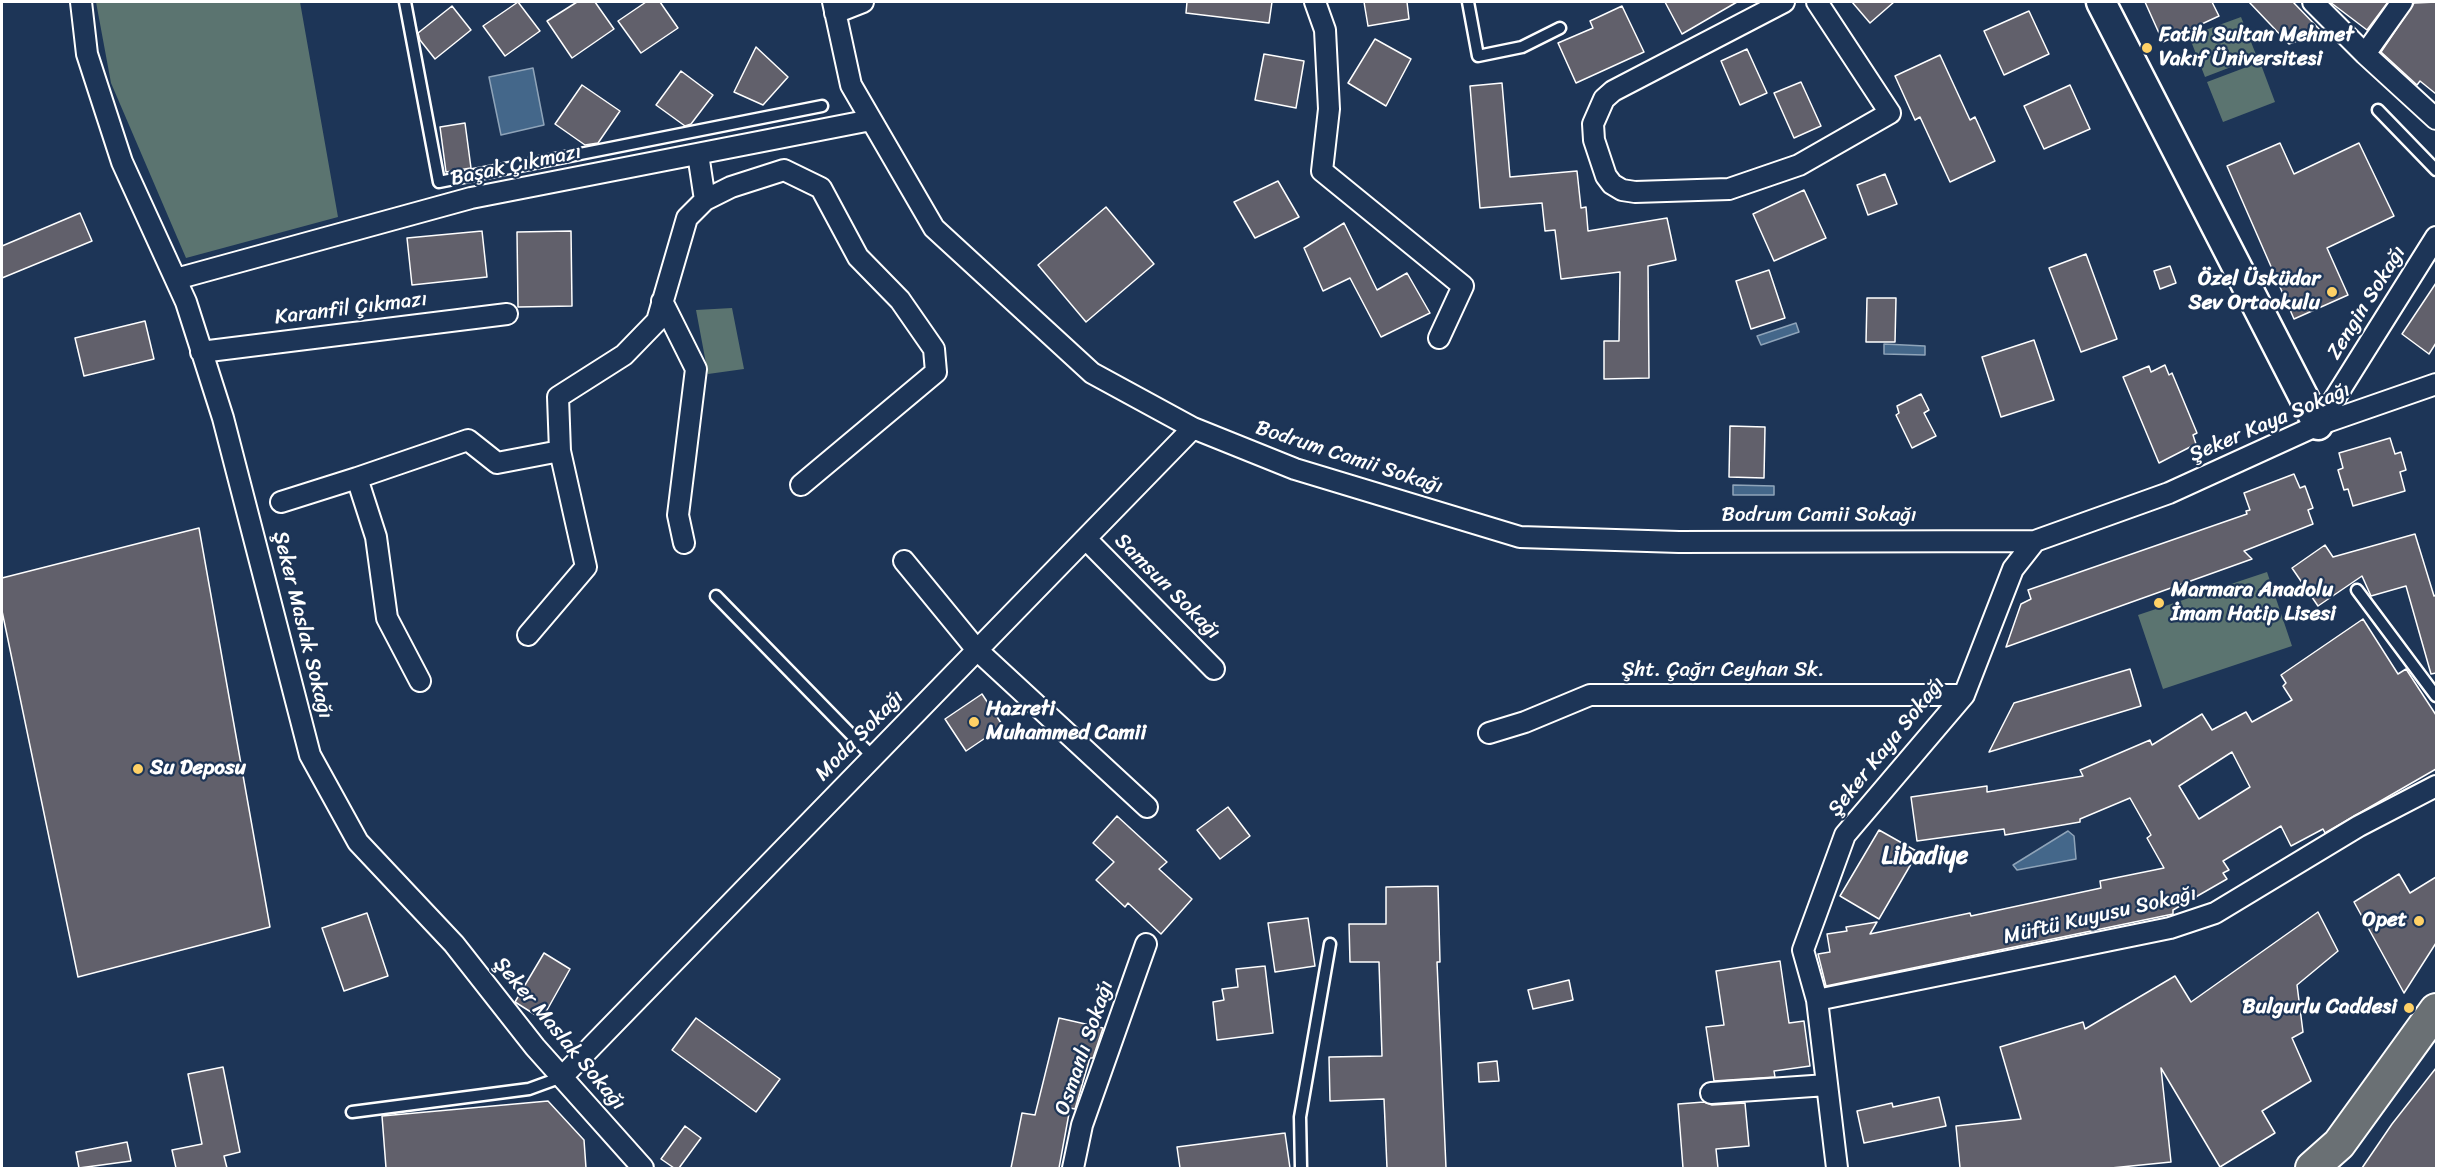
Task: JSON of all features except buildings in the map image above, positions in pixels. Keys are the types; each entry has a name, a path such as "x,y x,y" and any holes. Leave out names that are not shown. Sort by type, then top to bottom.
{"main road":[{"path":"2312,1168 2336,1156 2436,1010"}],"street":[{"name":"Şeker Maslak Sokağı","path":"81,2 87,54 122,162 176,279 201,352 246,503 310,755 358,842 454,945 562,1077 643,1168"},
{"path":"834,7 863,2"},
{"path":"1315,2 1325,30 1329,109 1322,171 1463,286 1439,338"},
{"path":"1784,2 1612,91 1604,99 1593,124 1594,140 1606,176 1612,184 1622,190 1635,192 1729,189 1799,165 1890,113 1817,2"},
{"path":"2101,2 2318,425"},
{"path":"2313,2 2365,54 2436,119"},
{"path":"2365,54 2402,2"},
{"name":"Bodrum Camii Sokağı","path":"834,7 851,85 934,228 1092,373 1193,428 1295,469 1520,537 1679,542 2035,541"},
{"name":"Başak Çıkmazı","path":"176,279 471,198 871,120"},
{"path":"698,154 705,200"},
{"path":"528,635 586,567 560,451 558,397 624,355 657,321 687,218 705,200 731,187 784,170 821,188 858,257 900,300 934,349 936,372 801,485"},
{"name":"Zengin Sokağı","path":"2318,425 2436,237"},
{"path":"662,302 696,369 678,515 684,543"},
{"name":"Karanfil Çıkmazı","path":"201,352 507,314"},
{"name":"Şeker Kaya Sokağı","path":"1837,1168 1816,1000 1803,950 1845,835 1964,695 2013,569 2035,541 2169,493 2318,425 2436,384"},
{"name":"Moda Sokağı","path":"562,1077 1193,428"},
{"path":"281,502 468,440 497,463 560,451"},
{"path":"357,478 376,537 387,618 420,681"},
{"name":"Samsun Sokağı","path":"1086,539 1214,669"},
{"path":"904,561 977,650 1147,807"},
{"name":"Şht. Çağrı Ceyhan Sk.","path":"1489,733 1590,696 1964,695"},
{"name":"Müftü Kuyusu Sokağı","path":"1816,1000 2170,928 2215,913 2360,826 2436,786"},
{"name":"Osmanlı Sokağı","path":"1073,1168 1082,1125 1146,944"},
{"path":"1711,1093 1827,1084"}],"lane":[{"path":"405,2 439,182 822,106"},
{"path":"1468,2 1478,56 1522,47 1560,28"},
{"path":"2378,110 2436,170"},
{"path":"2357,590 2436,696"},
{"path":"716,596 873,757"},
{"path":"1301,1168 1300,1118 1330,944"},
{"path":"352,1112 529,1089 562,1077"}],"green space":[{"path":"96,2 300,2 338,217 186,258 111,83"},
{"path":"2241,17 2257,57 2205,77 2189,36"},
{"path":"2260,62 2275,102 2223,122 2207,82"},
{"path":"732,308 744,369 708,374 696,310"},
{"path":"2267,572 2292,646 2163,689 2138,615"}],"water":[{"path":"533,68 544,125 501,135 489,77"},
{"path":"1796,323 1799,332 1761,345 1757,336"},
{"path":"1884,344 1925,346 1925,355 1884,354"},
{"path":"1733,485 1774,486 1774,495 1733,495"},
{"path":"2068,831 2074,836 2076,859 2017,870 2013,865"}],"place":[{"name":"Fatih Sultan Mehmet Vakıf Üniversitesi","path":"2147,48"},
{"name":"Özel Üsküdar Sev Ortaokulu","path":"2332,292"},
{"name":"Marmara Anadolu İmam Hatip Lisesi","path":"2159,603"},
{"name":"Hazreti Muhammed Camii","path":"974,722"},
{"name":"Su Deposu","path":"138,769"},
{"name":"Opet","path":"2419,921"},
{"name":"Bulgurlu Caddesi","path":"2409,1008"}],"district":[{"name":"Libadiye","path":"1925,857"}]}
